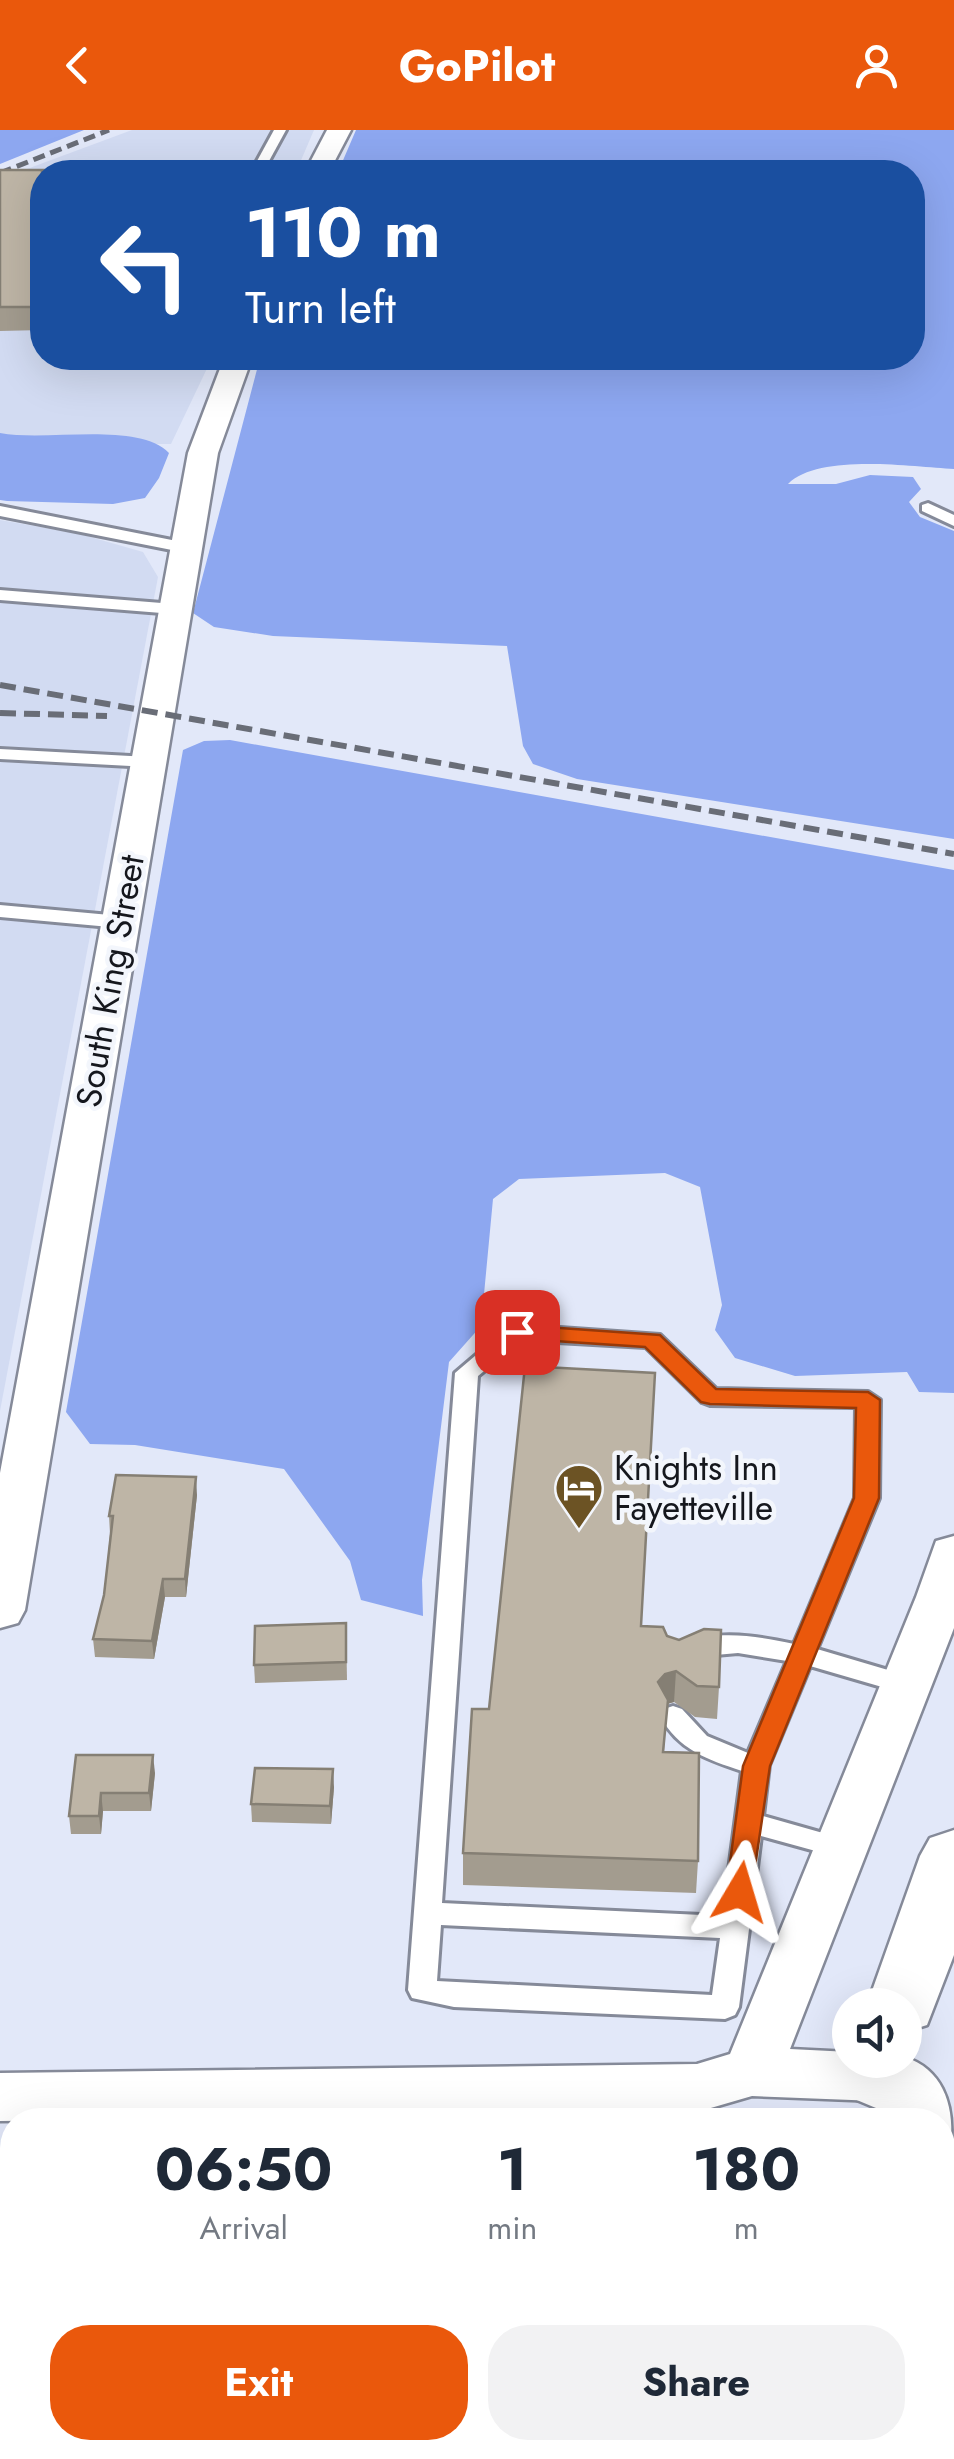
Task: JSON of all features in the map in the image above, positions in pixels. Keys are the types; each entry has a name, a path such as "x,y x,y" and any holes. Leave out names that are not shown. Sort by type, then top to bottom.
{"highway":[{"path":"908,1988 954,1856"}],"street":[{"path":"324,160 338,130"},
{"name":"South King Street","path":"0,1610 203,454 234,370"},
{"path":"752,2072 749,2013 841,1848 954,1553"},
{"path":"0,2097 697,2088 752,2072 887,2094"}],"lane":[{"path":"264,160 280,130"},
{"path":"954,500 928,508 954,520"},
{"path":"0,511 186,548"},
{"path":"0,595 174,609"},
{"path":"0,754 149,762"},
{"path":"0,911 120,922"},
{"path":"517,1332 652,1340 710,1397 868,1400 866,1498 756,1766 736,1928 749,2013 454,1996 422,1990 467,1372 517,1332"},
{"path":"678,1659 711,1641 802,1655 906,1685"},
{"path":"673,1716 680,1731 709,1750 756,1766"},
{"path":"749,1822 841,1848"},
{"path":"428,1912 736,1928"}],"shaded area":[{"path":"0,130 84,130 0,164"},
{"path":"132,130 314,130 301,160 51,160"},
{"path":"356,130 954,130 954,469 843,465 802,474 788,484 836,484 870,475 913,477 921,489 909,502 920,517 954,531 954,839 577,779 533,764 523,746 507,646 273,636 214,627 193,613 257,370 925,370 925,160 343,160"},
{"path":"30,168 30,370 206,370 171,444 0,444 0,179"},
{"path":"0,433 114,435 154,443 169,453 145,498 113,504 7,501 0,500"},
{"path":"0,520 80,534 143,552 158,577 0,1411"},
{"path":"230,740 954,870 954,1393 919,1392 907,1372 795,1376 735,1358 715,1330 722,1305 700,1187 665,1173 519,1179 493,1199 481,1326 449,1362 422,1580 423,1616 361,1600 350,1561 284,1469 135,1445 90,1444 66,1412 183,750 204,741"}],"building":[{"path":"0,170 30,170 30,307 0,307"},
{"name":"Knights Inn Fayetteville","path":"525,1366 655,1373 641,1626 663,1627 667,1636 679,1640 704,1629 721,1630 719,1687 697,1686 676,1671 665,1674 658,1682 668,1700 663,1752 699,1753 698,1861 463,1853 472,1709 489,1709"},
{"path":"116,1475 196,1477 185,1579 163,1579 152,1641 93,1639 104,1595"},
{"path":"346,1623 346,1662 254,1665 255,1626"},
{"path":"76,1755 153,1755 149,1793 101,1793 99,1816 69,1816"},
{"path":"255,1768 333,1769 330,1806 251,1804"}],"railway":[{"path":"33,160 109,130"},
{"path":"0,173 30,161"},
{"path":"0,685 954,854"},
{"path":"0,713 107,716"}],"place":[{"name":"Knights Inn Fayetteville","path":"579,1530"}],"route":[{"path":"517,1332 652,1340 710,1397 868,1400 866,1498 756,1766 740,1892"}]}
